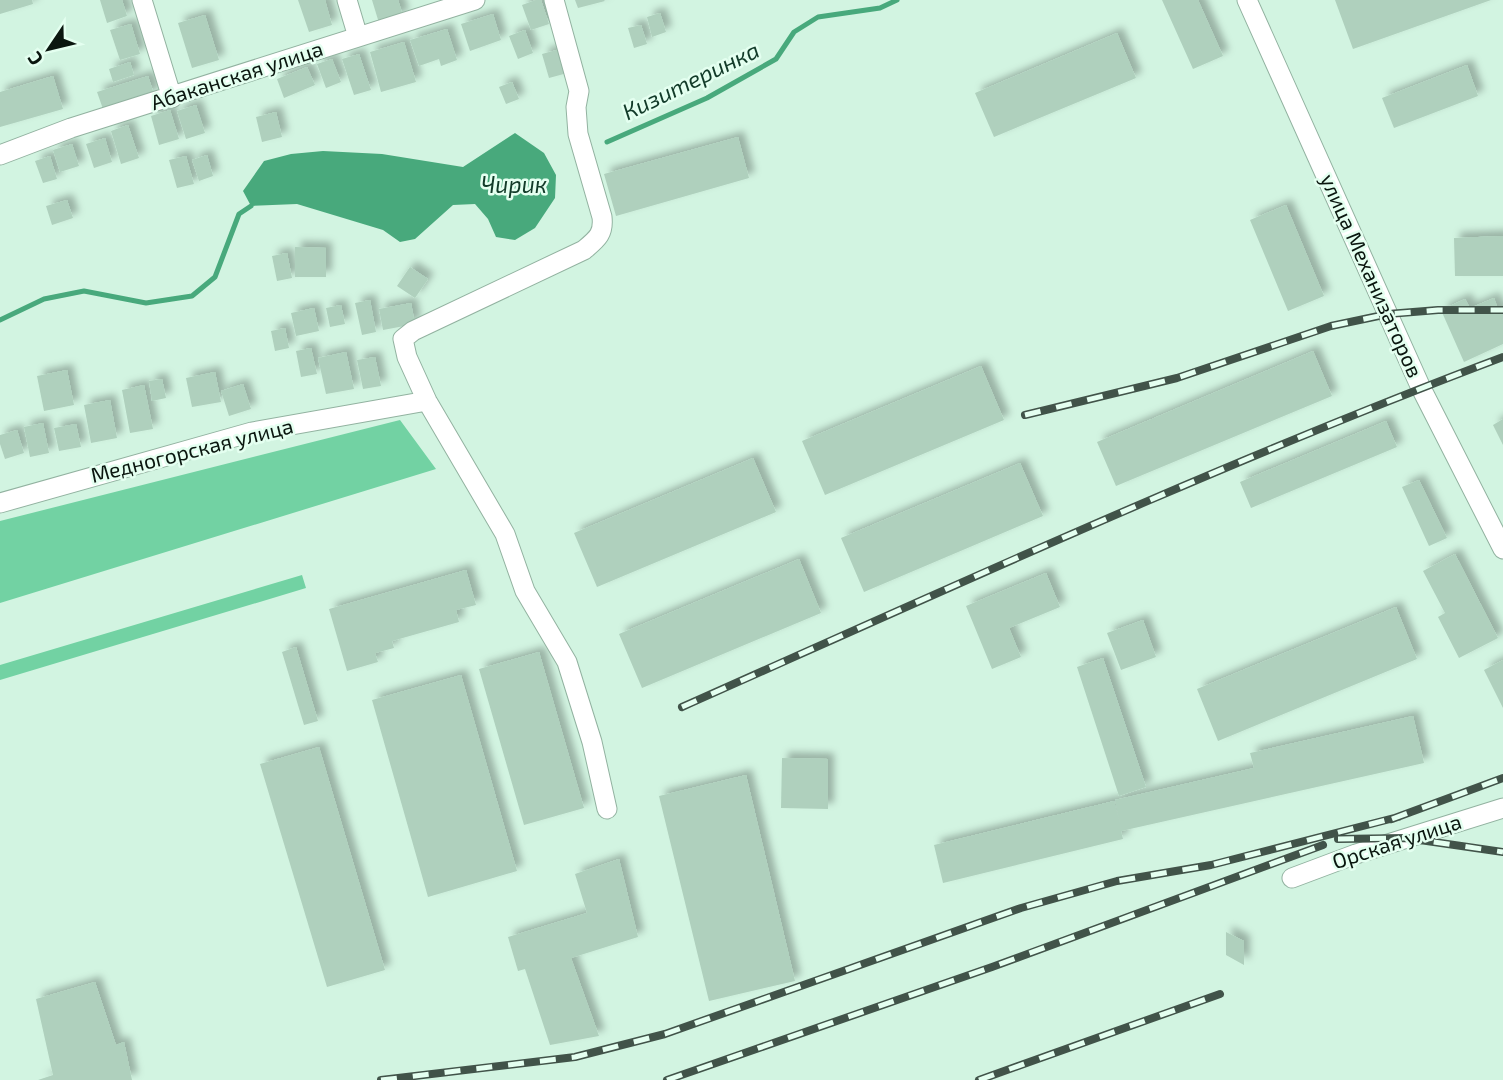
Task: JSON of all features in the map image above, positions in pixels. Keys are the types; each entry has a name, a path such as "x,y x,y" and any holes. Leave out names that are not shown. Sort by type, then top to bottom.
{"street":[{"path":"142,0 172,98"},
{"path":"347,0 358,37"},
{"name":"Абаканская улица","path":"0,155 71,128 475,0"},
{"path":"554,0 579,91 576,107 578,134 603,227 600,237 584,250 413,331 404,339 407,357 427,401 505,534 525,591 568,662 592,742 607,809"},
{"name":"улица Механизаторов","path":"1247,0 1421,388 1503,549"},
{"name":"Медногорская улица","path":"0,503 252,432 427,401"},
{"name":"Орская улица","path":"1292,878 1356,854 1503,808"}],"shaded area":[{"path":"400,420 436,469 0,603 0,521"},
{"path":"302,575 306,588 0,680 0,665"}],"water":[{"name":"Чирик","path":"515,133 544,153 556,175 555,198 535,228 515,240 496,237 488,219 475,204 453,205 415,239 400,242 383,230 297,204 251,206 243,191 264,161 291,154 323,151 382,154 463,167"}],"building":[{"path":"0,0 32,0 33,4 0,14"},
{"path":"100,0 122,0 127,16 107,23"},
{"path":"298,0 325,0 332,25 309,32"},
{"path":"372,0 398,0 403,16 379,23"},
{"path":"541,0 549,24 531,30 522,5"},
{"path":"575,0 604,0 605,1 578,8"},
{"path":"1162,0 1198,0 1223,56 1193,69"},
{"path":"1335,0 1491,0 1353,49"},
{"path":"660,13 666,32 652,37 647,17"},
{"path":"493,14 501,40 470,51 461,24"},
{"path":"205,15 219,60 192,68 178,23"},
{"path":"131,24 140,54 120,60 110,30"},
{"path":"641,25 647,44 634,48 628,28"},
{"path":"447,29 457,60 441,66 439,59 419,66 410,40"},
{"path":"525,30 533,53 518,59 509,36"},
{"path":"1117,33 1136,78 994,137 975,93"},
{"path":"404,42 416,82 381,92 370,52"},
{"path":"564,48 571,72 549,78 542,54"},
{"path":"359,54 371,90 354,95 342,59"},
{"path":"332,59 341,82 326,88 317,64"},
{"path":"130,62 134,75 113,82 109,69"},
{"path":"1467,65 1478,96 1394,128 1382,98"},
{"path":"307,67 315,85 284,98 277,79"},
{"path":"53,76 63,109 0,127 0,92"},
{"path":"148,76 154,94 103,109 97,92"},
{"path":"512,82 519,99 506,104 499,87"},
{"path":"196,105 205,133 186,139 177,111"},
{"path":"170,110 179,139 159,145 151,116"},
{"path":"276,112 282,137 262,142 256,117"},
{"path":"128,125 139,158 121,164 111,131"},
{"path":"738,137 749,178 616,216 604,174"},
{"path":"105,138 112,162 94,168 86,144"},
{"path":"72,144 79,166 60,172 53,150"},
{"path":"207,155 213,176 199,181 192,160"},
{"path":"50,156 57,179 43,183 35,161"},
{"path":"186,156 194,184 177,188 169,160"},
{"path":"67,200 73,218 52,225 46,206"},
{"path":"1286,205 1324,296 1288,311 1250,220"},
{"path":"1503,236 1503,276 1455,276 1454,238"},
{"path":"295,247 326,248 326,277 295,277"},
{"path":"287,253 292,278 277,281 272,256"},
{"path":"410,267 428,279 415,298 397,286"},
{"path":"1494,298 1498,309 1503,307 1503,344 1464,362 1441,310 1465,299 1470,308"},
{"path":"370,300 376,332 362,335 355,303"},
{"path":"411,303 415,324 383,330 379,309"},
{"path":"341,305 345,324 330,327 326,308"},
{"path":"314,308 319,331 296,336 291,313"},
{"path":"285,328 289,348 275,351 271,331"},
{"path":"311,348 317,374 301,377 296,351"},
{"path":"1313,351 1332,396 1116,486 1097,442"},
{"path":"346,352 354,389 326,394 318,358"},
{"path":"375,357 381,386 363,389 357,360"},
{"path":"981,366 1004,420 825,495 802,441"},
{"path":"67,370 74,405 44,411 37,376"},
{"path":"215,372 221,402 192,407 186,378"},
{"path":"162,379 166,398 152,401 149,381"},
{"path":"243,384 251,409 229,416 221,391"},
{"path":"144,385 153,429 130,433 122,390"},
{"path":"110,400 117,438 91,443 84,405"},
{"path":"1503,419 1503,445 1493,425"},
{"path":"1386,421 1397,447 1251,508 1240,482"},
{"path":"43,423 49,453 30,457 24,427"},
{"path":"76,424 81,447 59,451 54,428"},
{"path":"17,430 24,453 5,459 0,435"},
{"path":"753,458 776,512 597,587 574,533"},
{"path":"1020,463 1043,516 864,592 841,538"},
{"path":"1419,480 1447,538 1429,546 1402,487"},
{"path":"1455,554 1498,638 1459,658 1438,617 1445,613 1423,571"},
{"path":"799,559 821,613 642,688 619,634"},
{"path":"466,570 476,605 456,610 459,622 392,641 394,648 375,653 378,662 347,671 329,609"},
{"path":"1046,573 1060,607 1009,628 1021,657 992,669 966,606"},
{"path":"1396,607 1417,659 1218,741 1197,689"},
{"path":"1143,620 1156,657 1121,670 1107,633"},
{"path":"296,647 318,721 304,725 282,652"},
{"path":"539,652 584,808 524,825 479,669"},
{"path":"1103,658 1146,787 1119,796 1077,667"},
{"path":"1503,660 1503,708 1484,670"},
{"path":"461,675 517,871 428,897 372,700"},
{"path":"1413,716 1424,763 1121,831 1123,839 943,883 934,845 1114,801 1121,828 1115,800 1254,768 1250,753"},
{"path":"319,747 385,970 327,987 260,764"},
{"path":"782,758 828,759 828,809 781,808"},
{"path":"746,775 795,981 709,1001 659,796"},
{"path":"619,859 638,937 571,958 599,1036 550,1045 525,969 518,971 508,937 587,913 575,874"},
{"path":"1226,932 1244,941 1244,965 1226,955"},
{"path":"95,982 116,1045 124,1042 132,1080 38,1080 53,1075 36,999"}],"waterway":[{"name":"Кизитеринка","path":"607,142 707,98 776,59 794,32 818,17 880,8 897,0"},
{"name":"Кизитеринка","path":"0,320 44,299 84,291 146,303 192,296 215,277 239,214 251,206"}],"railway":[{"path":"1025,415 1177,378 1331,326 1388,314 1438,310 1503,310"},
{"path":"682,707 1192,482 1503,357"},
{"path":"1392,819 1503,778"},
{"path":"381,1080 575,1057 665,1034 1021,908 1117,881 1211,865 1398,817"},
{"path":"1338,839 1406,838 1503,852"},
{"path":"667,1080 992,967 1323,845"},
{"path":"979,1080 1220,994"}]}
